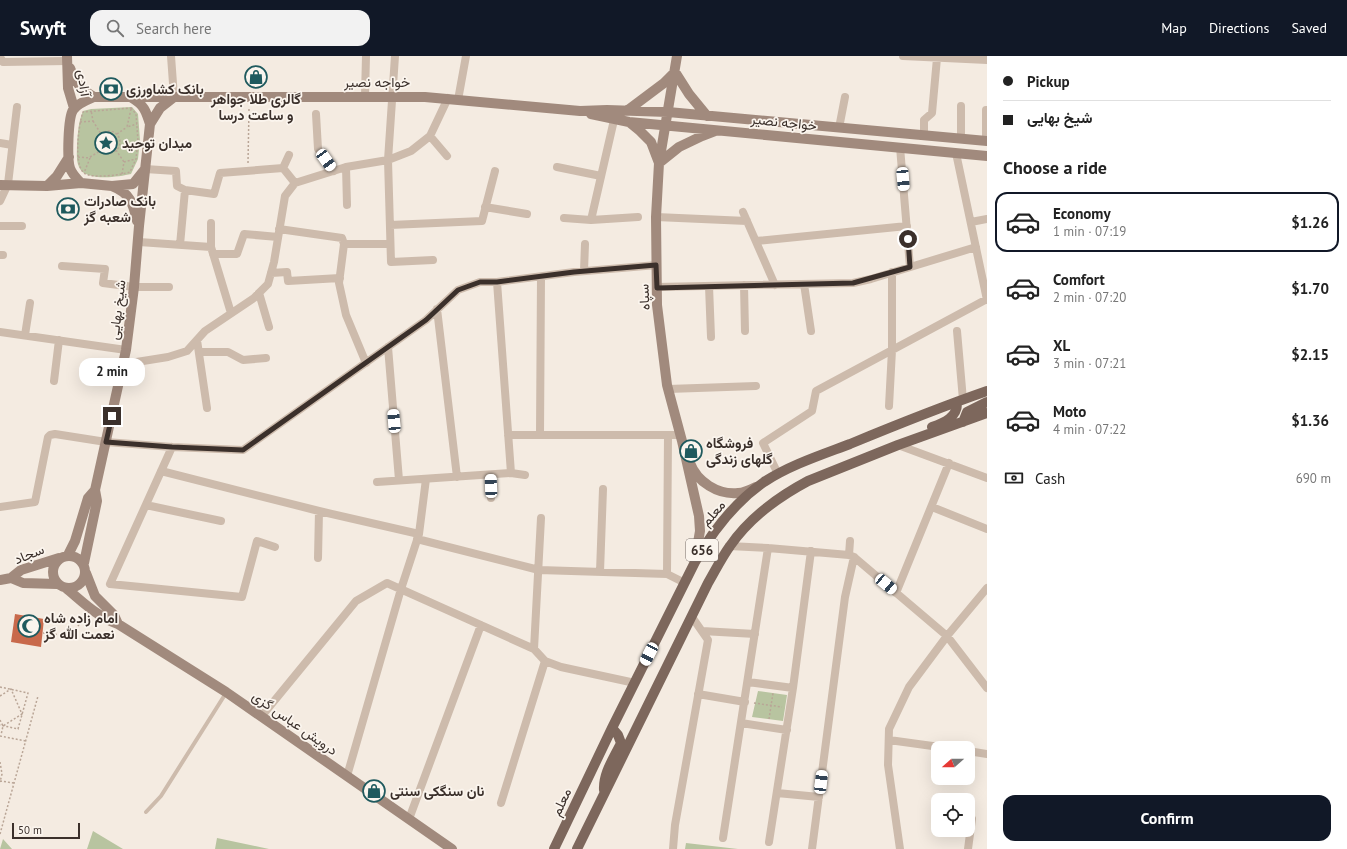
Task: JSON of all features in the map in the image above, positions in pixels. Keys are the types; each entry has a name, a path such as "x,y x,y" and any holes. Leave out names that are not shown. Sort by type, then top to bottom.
{"main road":[{"name":"معلم","path":"554,849 612,728 695,562 704,546 729,513 763,483 801,463 987,391"},
{"path":"917,439 927,428 949,419 955,413 960,401"},
{"path":"963,422 967,412 987,402"},
{"name":"656","path":"577,849 708,583 730,546 743,529 760,512 794,488 829,472 898,445 987,413"},
{"path":"604,796 604,783 608,770 621,743 618,735 612,728"}],"street":[{"path":"150,124 160,108 174,97 171,56"},
{"path":"365,96 366,56"},
{"path":"395,56 391,96 388,160 391,262 433,260"},
{"path":"124,364 168,357 187,351 205,331 259,293 268,284 285,196 295,183 346,168 388,160 411,151 430,136 453,99 466,56"},
{"name":"سپاه","path":"677,56 659,163 656,217 656,265 657,305 668,389 681,438"},
{"path":"903,56 987,60"},
{"path":"0,57 3,62 67,58"},
{"name":"آزادی","path":"67,58 74,80 81,89 94,97"},
{"name":"آزادی","path":"67,58 68,88 74,108"},
{"path":"924,136 924,120 932,113 937,58"},
{"path":"628,110 664,83 675,72 689,94 707,116"},
{"path":"4,184 47,186 81,183 112,186 133,184 145,169 150,124 141,103 94,97 82,102 74,108 70,119 73,157 70,168 75,177 81,183"},
{"name":"خواجه نصیر","path":"132,103 174,97 425,97 580,111 628,110 668,112 986,141"},
{"path":"839,128 845,97"},
{"path":"961,106 961,139"},
{"path":"0,201 12,145 17,107"},
{"path":"986,110 986,141"},
{"name":"خواجه نصیر","path":"580,111 614,120 629,122 987,156"},
{"path":"316,114 318,149 334,171"},
{"path":"591,220 614,120"},
{"path":"629,122 651,142 659,163 679,147 702,136 720,130"},
{"path":"815,139 817,126"},
{"path":"430,136 447,156"},
{"path":"0,143 12,145"},
{"path":"900,147 910,267"},
{"path":"778,474 763,443 812,411 816,391 987,300 956,153"},
{"path":"283,168 289,155"},
{"path":"47,186 73,157"},
{"path":"557,167 601,176"},
{"path":"145,169 176,171 177,186 185,190 214,194 220,172 283,168"},
{"path":"283,168 295,183"},
{"path":"346,168 347,205"},
{"name":"شیخ بهایی","path":"85,568 97,501 95,490 124,364 139,242 139,226 145,169"},
{"path":"390,225 482,221 495,172"},
{"name":"شیخ بهایی","path":"112,186 122,190 128,196 135,211 139,226"},
{"path":"180,245 185,190"},
{"path":"485,207 526,214"},
{"path":"743,212 774,285"},
{"path":"564,218 591,220 638,217"},
{"path":"656,217 747,221"},
{"path":"971,222 987,219"},
{"path":"211,223 212,251 231,313"},
{"path":"0,226 22,226"},
{"path":"756,242 907,226"},
{"path":"139,242 180,245 237,254 244,234 279,233 342,238 344,244 339,283 346,315 366,363"},
{"path":"344,244 390,244"},
{"path":"584,271 585,244"},
{"path":"657,288 853,283 976,247"},
{"path":"0,507 35,502 48,437 50,435 55,434 106,442 243,450 426,320 458,290 480,282 497,282 584,271 656,265"},
{"path":"62,266 105,269 103,283 134,287 169,287"},
{"path":"271,273 287,272 288,281 340,278"},
{"path":"889,406 892,350 892,272"},
{"path":"540,434 541,277"},
{"path":"497,282 511,473"},
{"path":"804,284 811,331"},
{"path":"744,285 745,331"},
{"path":"709,286 711,337"},
{"path":"259,293 269,327"},
{"path":"25,336 30,303"},
{"path":"437,310 457,477"},
{"path":"957,331 960,401"},
{"path":"0,332 126,350"},
{"path":"54,381 59,340"},
{"path":"197,340 207,408"},
{"path":"388,347 398,480"},
{"path":"199,352 228,352 243,360 266,358"},
{"path":"668,389 756,386"},
{"path":"508,435 668,435 681,438"},
{"path":"667,574 668,435"},
{"path":"681,438 693,472 712,488 725,493 738,494 748,491 763,483"},
{"path":"681,438 699,516 700,531 695,562"},
{"path":"898,445 987,478"},
{"path":"172,447 110,584 242,596 257,541 275,547"},
{"path":"896,593 949,463"},
{"path":"161,471 319,511 538,570 667,574 685,583"},
{"path":"377,482 511,473 525,475"},
{"path":"491,475 492,498"},
{"path":"347,776 401,589 418,537 426,479"},
{"name":"شیخ بهایی","path":"64,556 75,541 88,498 95,490"},
{"path":"600,572 603,490"},
{"path":"146,505 221,521"},
{"path":"932,507 987,529"},
{"path":"318,558 319,511"},
{"path":"534,649 541,518"},
{"path":"812,849 851,556 850,541"},
{"path":"730,546 811,551 851,556 947,636 987,688"},
{"path":"723,838 768,548"},
{"path":"769,842 787,730 811,551"},
{"path":"64,556 77,557 85,568 83,582 75,588 62,586 53,575 54,566 64,556"},
{"name":"سجاد","path":"0,580 11,578 21,570 64,556"},
{"name":"درویش عباس گزی","path":"85,568 95,596 114,615 118,624"},
{"name":"سجاد","path":"11,578 23,583 62,586"},
{"path":"261,717 356,601 387,583 534,649 545,661 561,667 635,683"},
{"name":"درویش عباس گزی","path":"62,586 90,609 109,621 118,624 226,692 452,849"},
{"path":"900,849 888,765 889,729 909,687 947,636 987,588"},
{"path":"673,849 675,825 708,640 692,617"},
{"path":"409,819 481,625"},
{"path":"702,631 755,634"},
{"path":"501,803 545,661"},
{"path":"748,682 793,688"},
{"path":"698,694 744,702"},
{"path":"741,723 787,730"},
{"path":"889,740 931,746"},
{"path":"975,752 987,754"},
{"path":"777,793 819,797"},
{"path":"968,849 970,837"}],"lane":[{"path":"146,812 161,796 226,692"}],"path":[{"path":"132,103 136,114 138,141 136,160 130,172 93,176 84,173 73,157 83,112 132,103"},
{"path":"127,127 132,103"},
{"path":"248,170 250,109"},
{"path":"91,110 93,121 101,134"},
{"path":"80,122 93,121"},
{"path":"117,134 127,127 137,124"},
{"path":"111,131 117,134 120,141 116,150 109,152 102,150 98,144 101,134 111,131"},
{"path":"84,173 90,158 102,150"},
{"path":"116,150 124,162 122,174"},
{"path":"73,157 90,158"},
{"path":"124,162 136,160"},
{"path":"42,633 70,636 90,609"},
{"path":"768,727 770,706 775,686"},
{"path":"0,687 28,693 18,729 0,725"},
{"path":"0,696 11,689"},
{"path":"11,689 22,714"},
{"path":"0,834 38,696"},
{"path":"744,702 790,709"},
{"path":"3,726 22,714"},
{"path":"0,720 3,726 1,736 26,741"},
{"path":"0,762 2,774 0,782 14,783"}],"green space":[{"path":"132,107 138,114 140,140 138,159 131,174 95,177 82,172 78,165 77,145 78,128 83,111 91,109"},
{"path":"758,691 787,695 783,721 752,717"},
{"path":"93,831 123,849 87,849"},
{"path":"217,838 269,849 215,849"},
{"path":"3,839 12,849 0,849"},
{"path":"686,843 738,849 685,849"}],"building":[{"name":"امام زاده شاه نعمت الله گز","path":"15,614 44,619 41,647 11,642"}],"place":[{"name":"گالری طلا جواهر و ساعت درسا","path":"256,77"},
{"name":"بانک کشاورزی","path":"111,89"},
{"name":"میدان توحید","path":"106,143"},
{"name":"بانک صادرات شعبه گز","path":"68,209"},
{"name":"فروشگاه گلهای زندگی","path":"691,451"},
{"name":"امام زاده شاه نعمت الله گز","path":"29,626"},
{"name":"نان سنگکی سنتی","path":"374,791"}],"route":[{"path":"112,416 106,442 243,450 426,320 458,290 480,282 497,282 574,272 656,265 657,288 853,283 910,267 908,239"}]}
